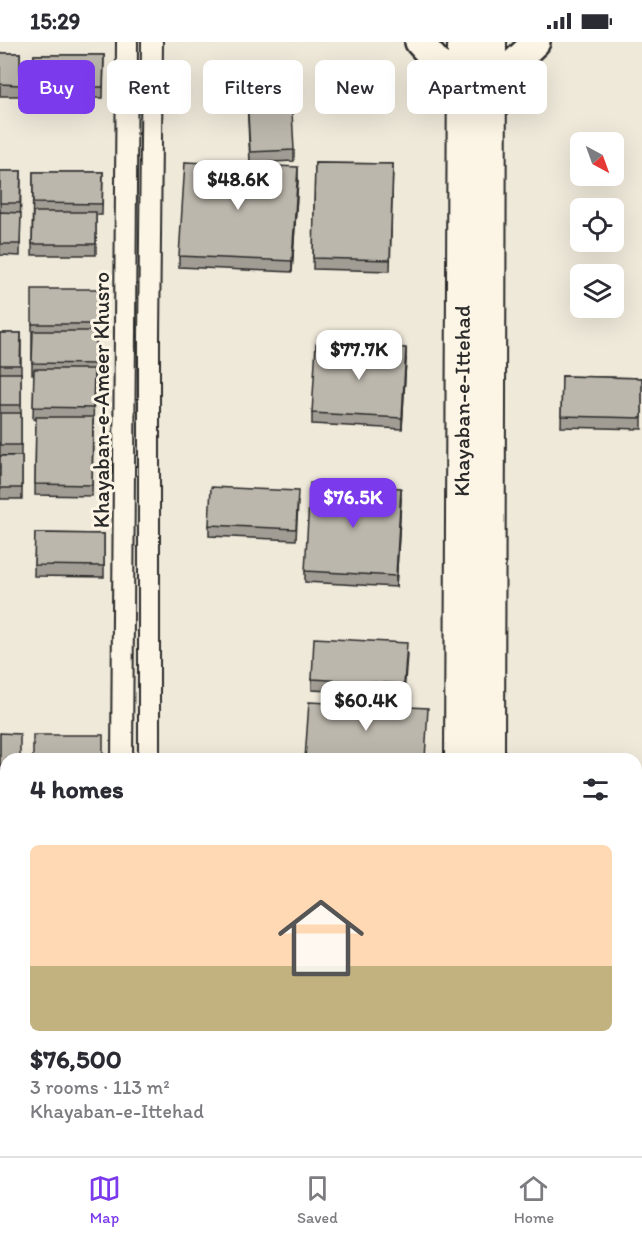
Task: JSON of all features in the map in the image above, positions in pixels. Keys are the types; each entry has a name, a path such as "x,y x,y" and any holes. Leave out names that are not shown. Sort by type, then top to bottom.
{"main road":[{"path":"419,42 435,60"},
{"name":"Khayaban-e-Ittehad","path":"463,42 463,60"},
{"name":"Khayaban-e-Ittehad","path":"491,42 491,60"},
{"path":"517,60 536,42"},
{"name":"Khayaban-e-Ittehad","path":"460,753 463,114"},
{"name":"Khayaban-e-Ittehad","path":"489,753 491,114"}],"street":[{"name":"Khayaban-e-Ameer Khusro","path":"122,753 127,42"},
{"path":"149,753 152,42"}],"building":[{"path":"0,53 20,53 18,85 0,84"},
{"path":"34,55 104,55 103,87 95,87 95,60 34,60"},
{"path":"248,114 292,114 294,150 250,152"},
{"path":"185,162 298,167 292,261 179,256"},
{"path":"315,163 393,164 390,260 313,258"},
{"path":"0,171 21,171 20,203 0,203"},
{"path":"33,172 103,172 102,204 33,203"},
{"path":"0,212 21,213 20,244 0,244"},
{"path":"33,212 96,212 96,244 32,244"},
{"path":"32,289 98,289 98,324 32,324"},
{"path":"33,331 96,331 96,364 32,363"},
{"path":"0,333 21,333 20,365 0,365"},
{"path":"316,344 406,348 402,418 312,413"},
{"path":"34,369 94,369 93,408 33,407"},
{"path":"0,373 21,373 21,405 0,405"},
{"path":"562,376 642,378 642,418 561,416"},
{"path":"0,413 21,413 21,445 0,445"},
{"path":"36,417 93,417 92,485 35,484"},
{"path":"0,456 22,456 22,488 0,488"},
{"path":"310,483 401,488 396,576 305,571"},
{"path":"211,487 298,491 296,529 209,525"},
{"path":"35,533 104,534 104,566 34,565"},
{"path":"314,638 407,643 404,684 312,679"},
{"path":"309,702 428,708 425,753 305,753"},
{"path":"0,733 20,734 20,753 0,753"},
{"path":"33,735 103,735 103,753 33,753"}]}
